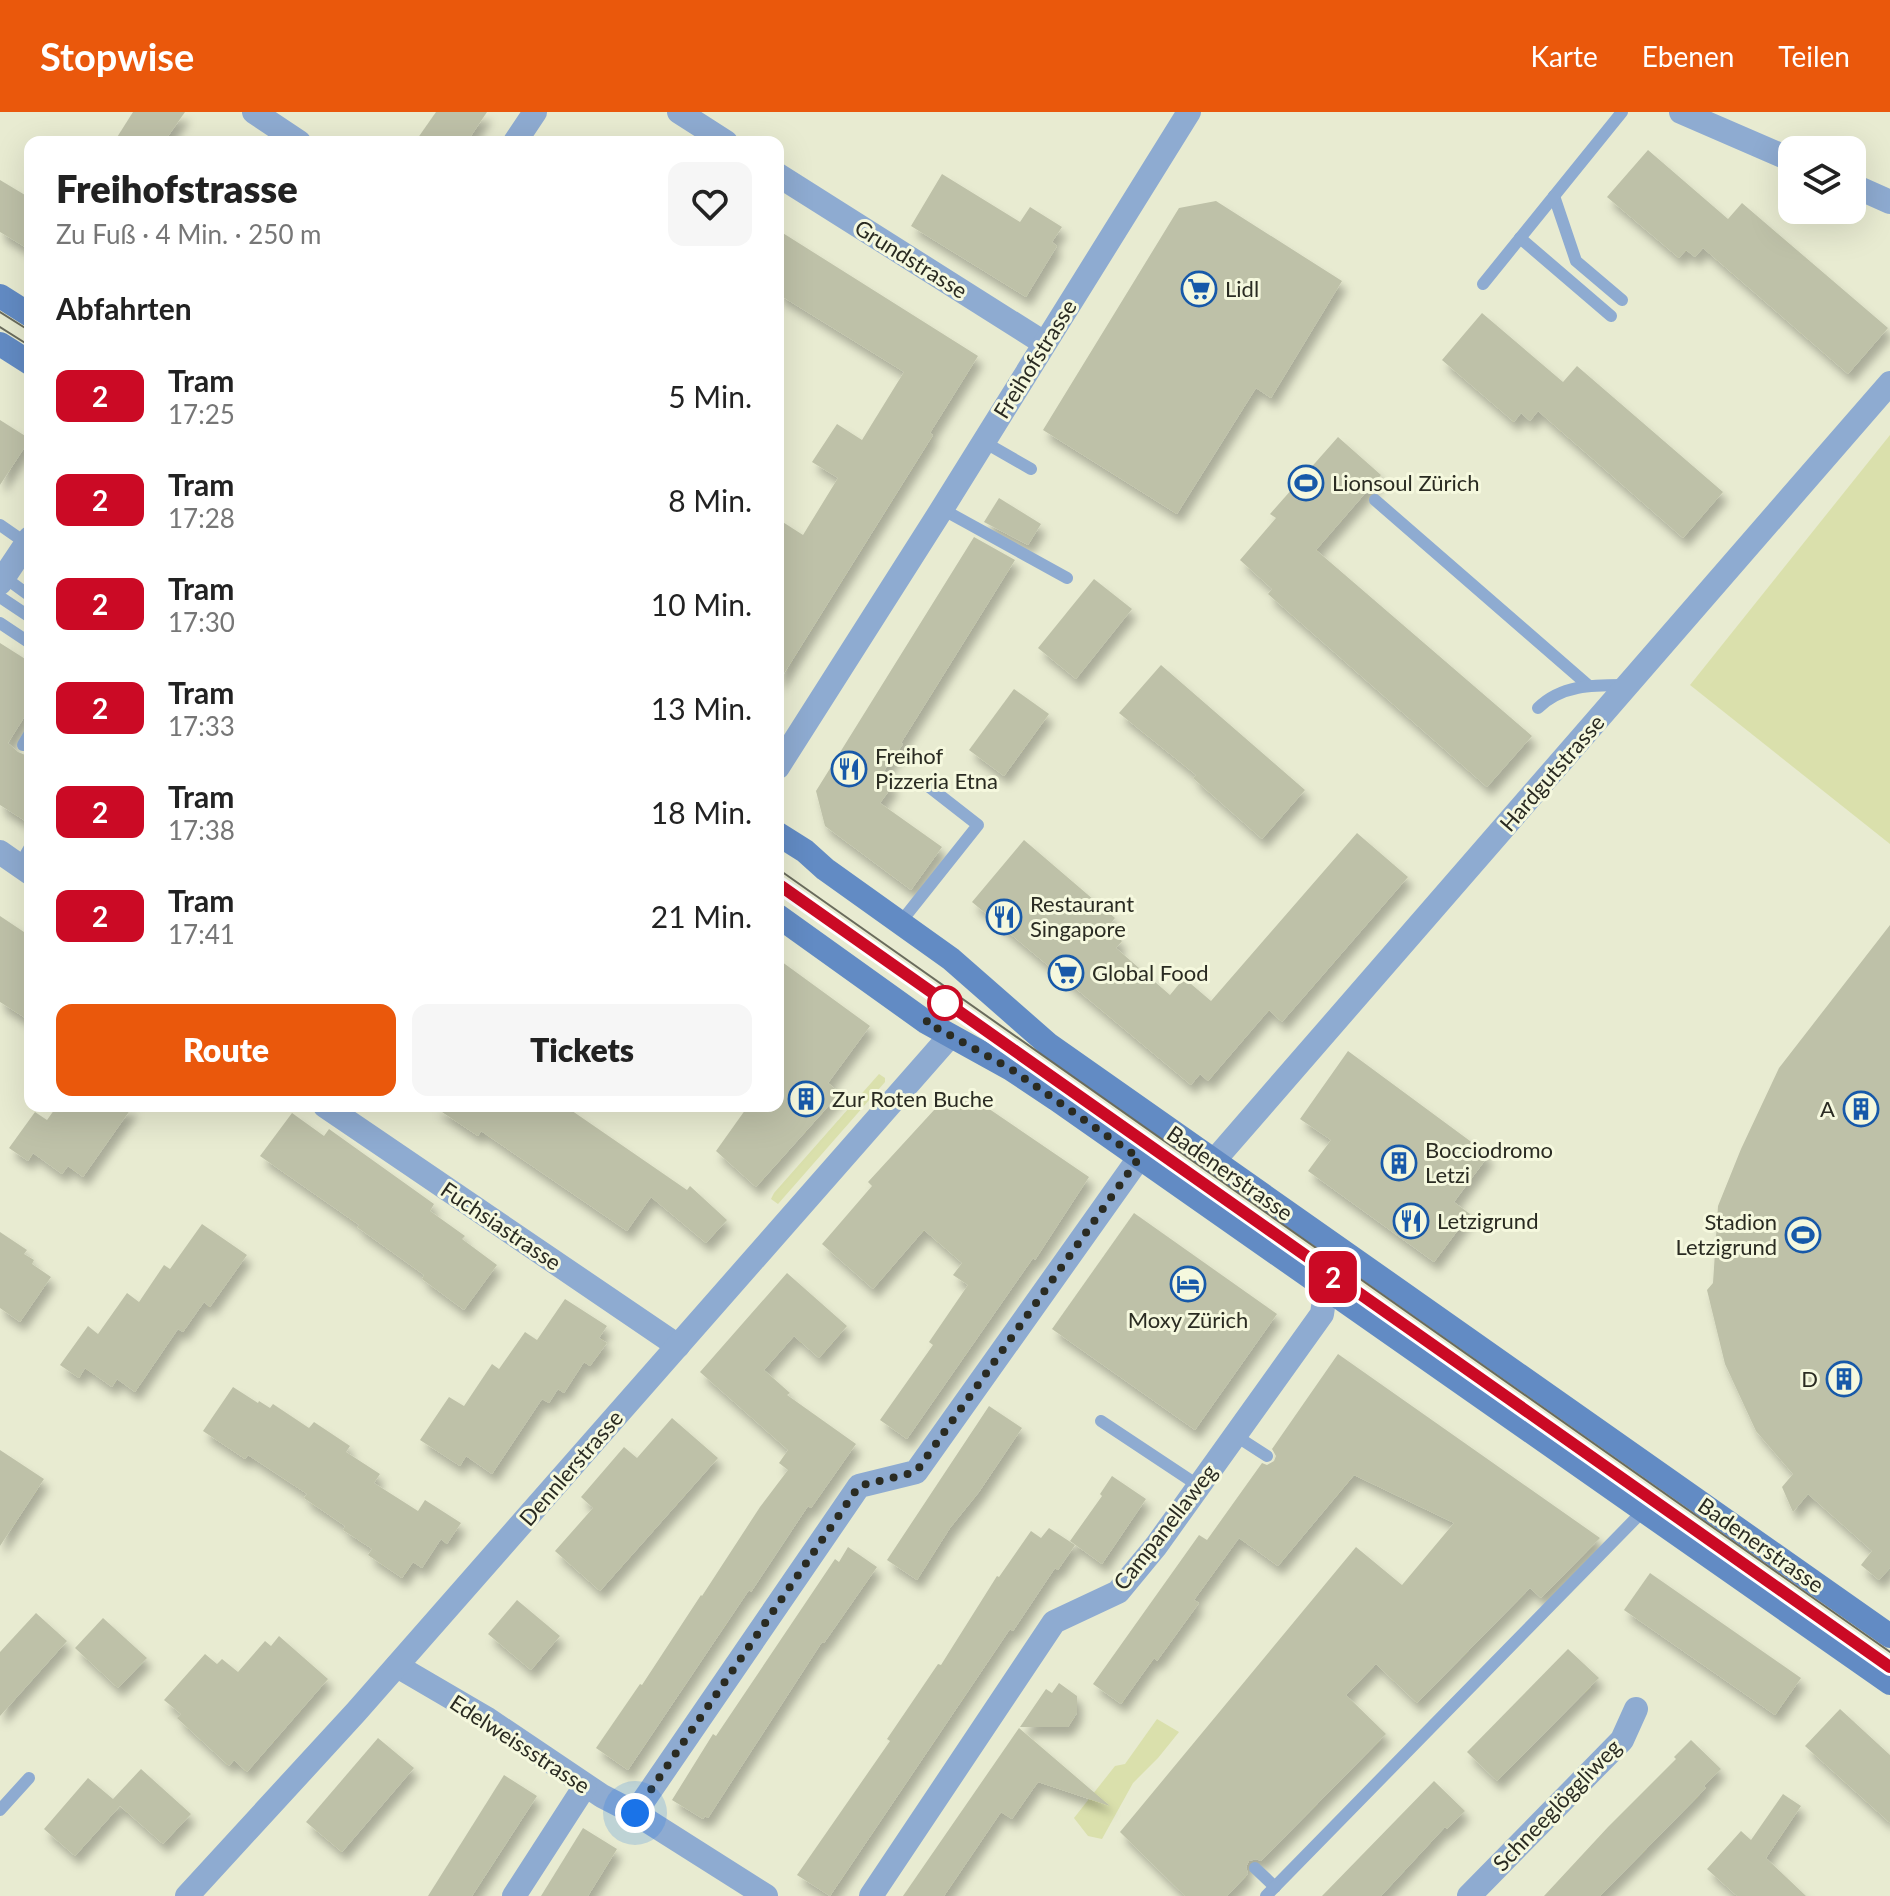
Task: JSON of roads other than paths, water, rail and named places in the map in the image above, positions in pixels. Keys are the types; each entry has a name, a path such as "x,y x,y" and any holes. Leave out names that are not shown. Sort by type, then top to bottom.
{"street":[{"path":"254,112 290,136"},
{"path":"519,136 535,112"},
{"path":"679,112 717,136"},
{"name":"Freihofstrasse","path":"784,758 1189,112"},
{"path":"1681,112 1778,154"},
{"name":"Grundstrasse","path":"784,179 1044,343"},
{"path":"1866,191 1890,202"},
{"path":"0,296 24,311"},
{"path":"0,344 24,359"},
{"name":"Hardgutstrasse","path":"1213,1162 1890,383"},
{"name":"Badenerstrasse","path":"784,838 951,959 1048,1044 1890,1636"},
{"name":"Badenerstrasse","path":"784,920 926,1022 1011,1069 1890,1683"},
{"name":"Dennlerstrasse","path":"187,1896 397,1666 950,1036"},
{"name":"Fuchsiastrasse","path":"334,1112 678,1346"},
{"path":"635,1813 859,1486 916,1472 1139,1158"},
{"name":"Campanellaweg","path":"871,1896 1054,1622 1118,1592 1156,1546 1236,1436 1322,1314 1324,1300 1330,1292"},
{"name":"Edelweissstrasse","path":"397,1666 486,1718 585,1786 635,1813 766,1896"},
{"name":"Schneeglöggliweg","path":"1469,1896 1622,1740 1636,1709"},
{"path":"514,1896 585,1786"}],"lane":[{"path":"1483,284 1622,112"},
{"path":"1554,196 1576,261 1622,300"},
{"path":"1520,238 1611,316"},
{"path":"984,442 1031,469"},
{"path":"1375,500 1589,686"},
{"path":"942,509 1067,578"},
{"path":"0,525 24,601"},
{"path":"11,565 24,586"},
{"path":"0,623 24,639"},
{"path":"1538,708 1549,697 1567,690 1630,685"},
{"path":"900,923 978,825 928,786"},
{"path":"1101,1421 1199,1486"},
{"path":"1236,1436 1267,1456"},
{"path":"1255,1868 1271,1892 1643,1511"},
{"path":"0,1810 29,1778"}],"tram line":[{"path":"0,312 24,327"},
{"path":"0,327 24,342"},
{"path":"784,873 1890,1652"},
{"path":"784,888 1890,1667"},
{"name":"2","path":"784,888 1890,1667"}],"place":[{"name":"Lidl","path":"1199,289"},
{"name":"Lionsoul Zürich","path":"1306,483"},
{"name":"Freihof Pizzeria Etna","path":"849,769"},
{"name":"Restaurant Singapore","path":"1004,917"},
{"name":"Global Food","path":"1066,973"},
{"name":"Zur Roten Buche","path":"806,1099"},
{"name":"A","path":"1861,1109"},
{"name":"Bocciodromo Letzi","path":"1399,1163"},
{"name":"Letzigrund","path":"1411,1221"},
{"name":"Stadion Letzigrund","path":"1803,1235"},
{"name":"Moxy Zürich","path":"1188,1284"},
{"name":"D","path":"1844,1379"}]}
